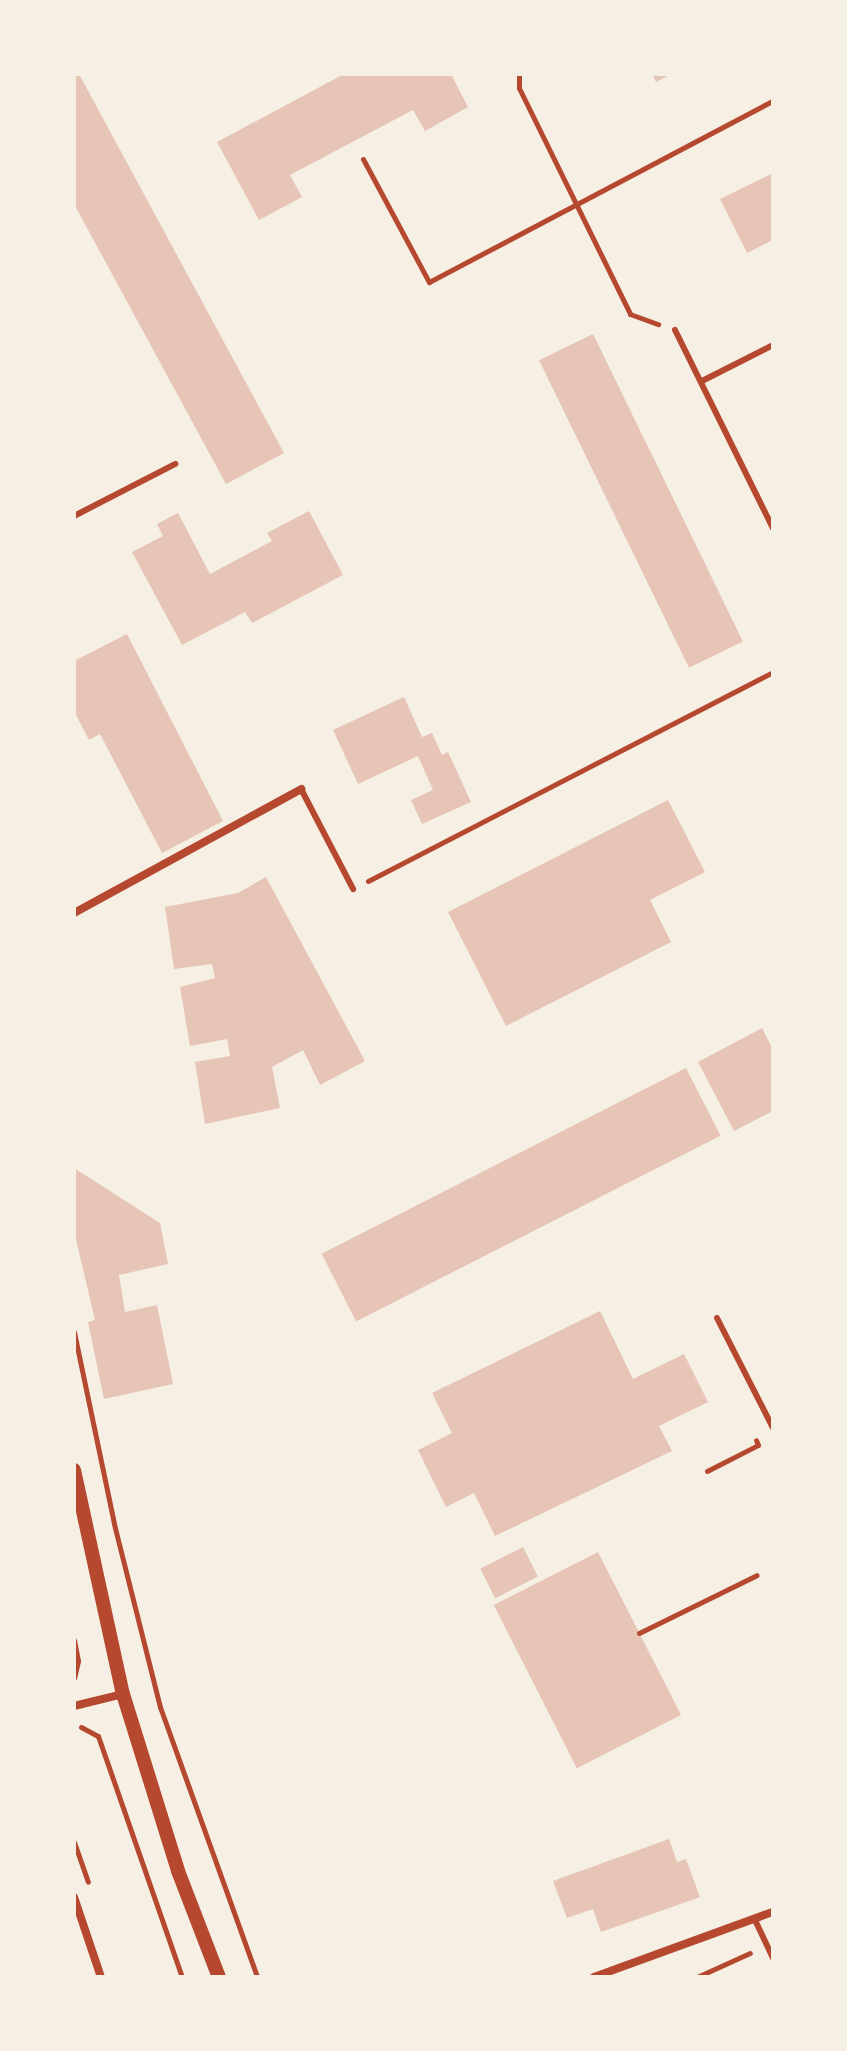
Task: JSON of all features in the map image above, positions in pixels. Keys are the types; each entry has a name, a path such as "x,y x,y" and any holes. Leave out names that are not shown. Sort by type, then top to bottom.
{"street":[{"path":"74,913 301,789"},
{"path":"74,1470 123,1694 178,1871 219,1977"},
{"path":"74,1706 123,1694"},
{"path":"74,1897 101,1977"},
{"path":"594,1977 773,1912"}],"lane":[{"path":"675,330 773,528"},
{"path":"702,381 773,345"},
{"path":"74,516 175,464"},
{"path":"301,789 353,889"},
{"path":"717,1318 773,1428"},
{"path":"755,1920 773,1958"}],"path":[{"path":"519,74 519,88 630,314 675,330"},
{"path":"363,159 429,282 574,201 773,101"},
{"path":"353,889 773,672"},
{"path":"74,1332 115,1528 160,1707 257,1977"},
{"path":"707,1471 758,1445"},
{"path":"639,1633 757,1575"},
{"path":"74,1640 78,1661 74,1678"},
{"path":"74,1728 87,1728 98,1736 182,1977"},
{"path":"697,1977 767,1945"}],"building":[{"path":"74,74 79,74 284,453 226,484 74,204"},
{"path":"344,74 451,74 468,107 425,131 413,110 290,175 302,197 259,220 217,142"},
{"path":"652,74 672,74 656,82"},
{"path":"773,173 773,240 747,253 720,199"},
{"path":"593,334 743,641 689,668 539,360"},
{"path":"309,511 343,575 252,623 245,612 182,645 132,552 163,536 157,524 178,513 210,574 272,541 267,533"},
{"path":"127,634 223,821 162,853 100,734 89,740 74,711 74,661"},
{"path":"404,697 422,737 432,733 442,755 448,752 471,802 422,824 411,800 433,790 418,756 358,784 333,730"},
{"path":"668,800 705,872 650,900 671,942 506,1026 448,912"},
{"path":"266,877 365,1061 320,1085 303,1050 272,1067 280,1108 205,1124 195,1062 230,1056 227,1039 190,1046 180,987 215,978 212,964 174,969 165,907 238,893"},
{"path":"762,1028 773,1050 773,1111 734,1131 698,1062"},
{"path":"686,1068 721,1136 356,1321 322,1254"},
{"path":"74,1168 160,1223 168,1264 119,1275 125,1312 157,1305 173,1384 104,1399 88,1322 95,1320 74,1231"},
{"path":"600,1311 633,1379 684,1354 708,1402 659,1426 672,1451 495,1536 474,1493 446,1507 418,1450 452,1433 432,1393"},
{"path":"523,1547 538,1576 495,1598 480,1569"},
{"path":"598,1552 681,1715 577,1768 494,1605"},
{"path":"669,1839 677,1862 686,1859 700,1897 601,1932 593,1909 567,1918 553,1881"}]}
